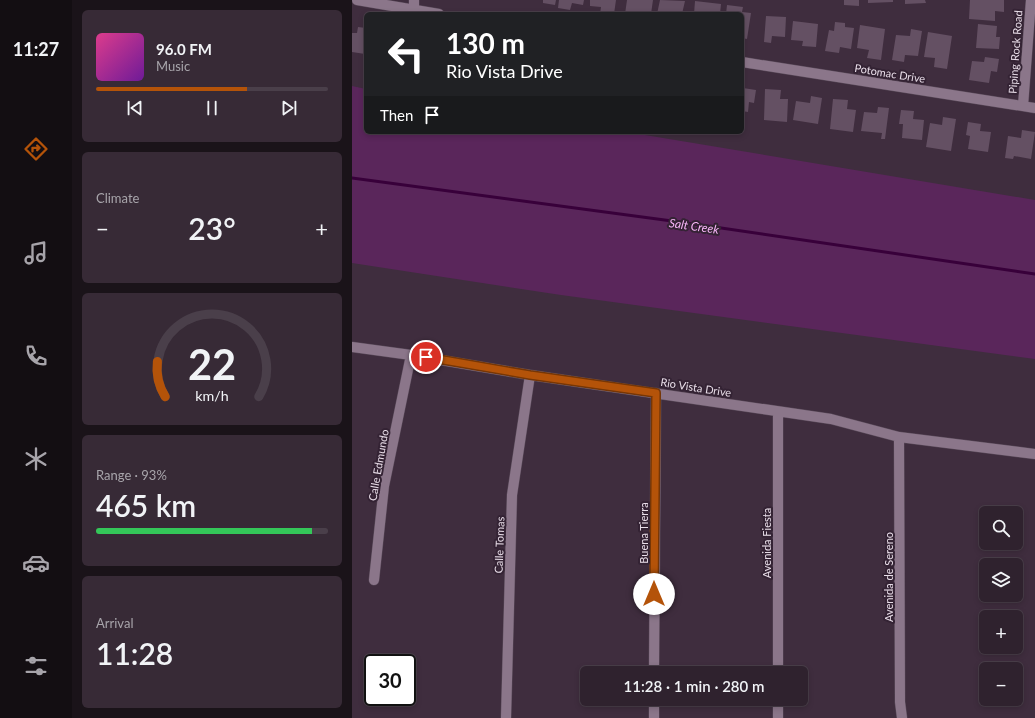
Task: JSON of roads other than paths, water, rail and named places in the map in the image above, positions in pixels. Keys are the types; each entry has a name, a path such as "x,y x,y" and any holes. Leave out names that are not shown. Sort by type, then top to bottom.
{"street":[{"path":"357,0 414,5 433,12"},
{"name":"Piping Rock Road","path":"1023,106 1031,0"},
{"name":"Potomac Drive","path":"744,62 1035,108"},
{"name":"Rio Vista Drive","path":"352,347 411,355 530,375 831,419 899,437 1035,454"},
{"name":"Calle Edmundo","path":"374,580 384,486 411,355"},
{"name":"Calle Tomas","path":"506,718 512,495 530,375"},
{"name":"Buena Tierra","path":"654,666 656,393"},
{"name":"Avenida Fiesta","path":"778,412 778,666"},
{"name":"Avenida de Sereno","path":"899,437 900,694 902,718"},
{"path":"654,706 654,718"},
{"path":"778,706 778,718"}],"waterway":[{"name":"Salt Creek","path":"352,178 687,223 1035,274"}]}
